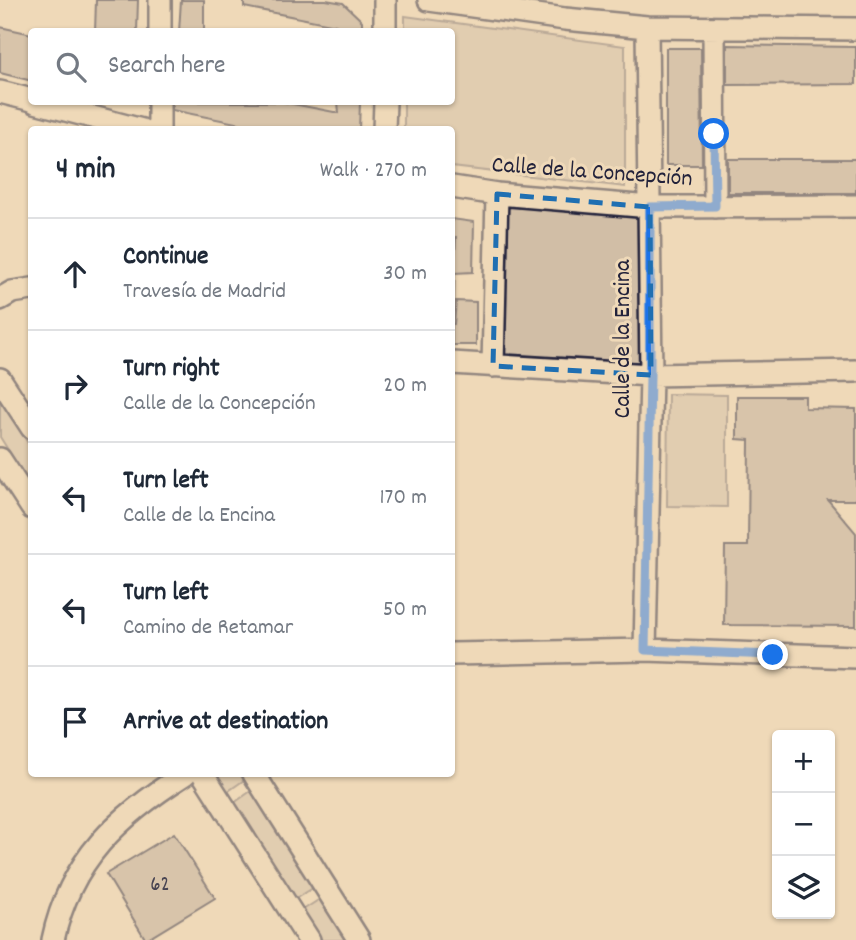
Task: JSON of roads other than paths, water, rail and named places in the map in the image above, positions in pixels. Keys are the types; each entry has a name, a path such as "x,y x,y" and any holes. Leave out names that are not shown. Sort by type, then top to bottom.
{"street":[{"path":"159,28 160,0"},
{"path":"385,28 386,0"},
{"path":"429,0 565,19 647,27 856,29"},
{"name":"Calle de la Encina","path":"645,650 650,375 647,27"},
{"path":"714,28 715,206"},
{"path":"0,92 28,99"},
{"path":"49,105 127,126"},
{"path":"159,105 159,126"},
{"path":"384,105 384,126"},
{"name":"Calle de la Concepción","path":"455,187 497,194 650,207 856,206"},
{"path":"493,366 497,194"},
{"path":"0,299 12,292 28,290"},
{"path":"455,363 650,375 856,371"},
{"path":"0,379 28,422"},
{"path":"0,459 28,502"},
{"path":"455,654 645,650 856,657"},
{"path":"53,940 68,889 96,847 134,808 181,777"},
{"path":"205,777 309,940"},
{"path":"256,777 359,940"}]}
